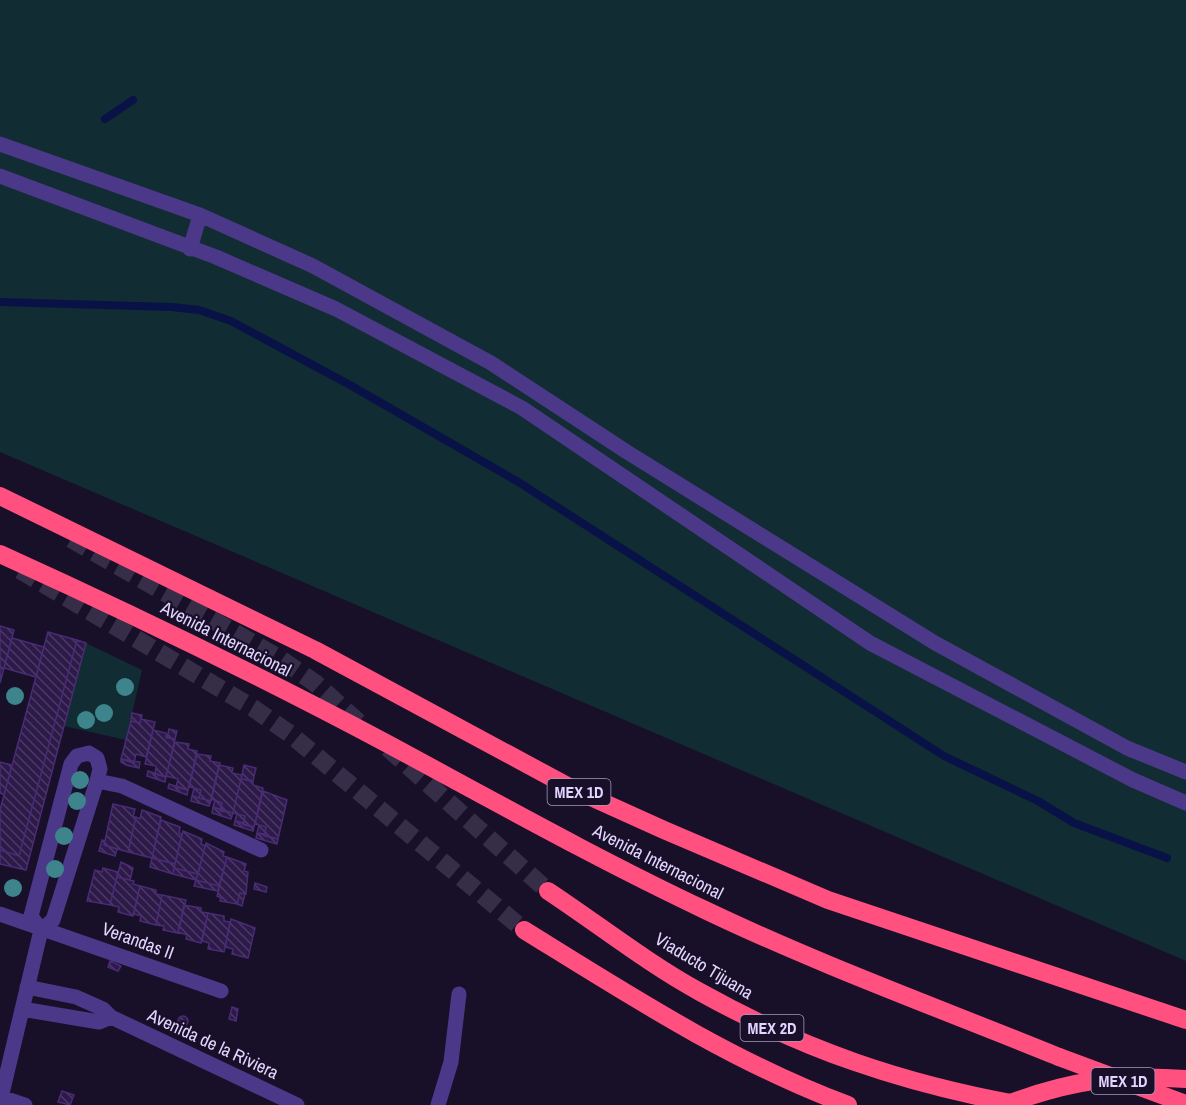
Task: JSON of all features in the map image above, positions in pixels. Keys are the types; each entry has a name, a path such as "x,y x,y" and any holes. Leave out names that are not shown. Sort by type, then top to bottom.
{"highway":[{"name":"Avenida Internacional","path":"0,496 315,650 571,788 653,825 828,900 1186,1020"},
{"name":"Avenida Internacional","path":"0,554 126,612 384,742 522,817 706,911 841,969 1059,1057 1186,1104"},
{"name":"Viaducto Tijuana","path":"548,891 698,991 825,1053 892,1076 1022,1105"},
{"name":"MEX 2D","path":"524,930 716,1046 811,1091 848,1105"},
{"path":"1005,1105 1078,1082 1133,1076 1186,1079"}],"street":[{"path":"0,144 200,215 313,266 491,363 627,452 935,643 1126,748 1186,772"},
{"path":"0,176 190,249 336,309 522,408 870,643 1133,780 1186,803"},
{"path":"190,249 200,215"},
{"path":"25,1105 1,1099 42,930 53,921 97,781 100,769 97,758 89,753 77,756 71,764 31,916 42,930"},
{"path":"97,781 122,786 261,850"},
{"name":"Verandas II","path":"0,914 221,991"},
{"name":"Avenida de la Riviera","path":"27,987 76,997 103,1010 111,1017 297,1105"},
{"path":"438,1105 451,1062 459,994"},
{"path":"22,1010 99,1022 111,1017"}],"green space":[{"path":"0,0 1186,0 1186,961 0,452"},
{"path":"86,643 142,670 126,740 64,726"}],"building":[{"path":"0,626 14,630 0,683"},
{"path":"48,632 77,640 19,856 0,850 0,810"},
{"path":"12,638 44,647 36,677 4,668"},
{"path":"77,640 86,643 26,870 0,864 0,850 19,856"},
{"path":"132,713 142,715 140,723 131,721"},
{"path":"141,719 155,722 146,757 136,754 134,763 121,759 131,721 140,723"},
{"path":"169,729 177,731 175,739 167,738"},
{"path":"153,730 166,733 166,737 175,739 166,777 155,774 156,766 145,764"},
{"path":"175,742 189,744 188,749 197,751 188,790 176,787 178,779 166,776"},
{"path":"197,754 211,756 210,761 220,763 211,801 199,798 201,790 189,787"},
{"path":"121,759 140,762 139,768 126,765 121,762"},
{"path":"0,762 12,765 4,795 0,793"},
{"path":"219,765 233,768 232,773 242,775 233,813 220,811 222,803 211,799"},
{"path":"244,765 256,768 253,781 241,779"},
{"path":"148,771 166,777 165,782 147,776"},
{"path":"241,779 253,781 253,785 263,788 254,827 243,825 245,816 233,813"},
{"path":"169,784 188,790 187,795 168,788"},
{"path":"194,788 201,790 199,798 192,796"},
{"path":"263,791 287,800 278,839 264,836 266,827 255,824"},
{"path":"192,796 211,801 209,806 191,801"},
{"path":"215,800 222,803 221,810 213,807"},
{"path":"113,804 135,809 133,817 136,817 128,852 104,845"},
{"path":"213,807 233,813 231,819 212,813"},
{"path":"142,810 161,817 152,858 128,852 136,817 140,819"},
{"path":"237,814 245,816 244,823 235,821"},
{"path":"161,820 180,827 179,833 182,834 175,864 152,858"},
{"path":"235,821 254,827 253,831 234,825"},
{"path":"259,825 266,827 265,834 257,833"},
{"path":"183,831 202,839 201,844 205,846 198,874 174,868"},
{"path":"257,833 278,839 277,844 256,838"},
{"path":"102,840 105,841 104,845 117,849 115,856 99,851"},
{"path":"206,843 224,852 223,856 227,857 219,886 196,880"},
{"path":"227,857 246,864 244,871 248,872 246,894 240,893 237,904 220,901 221,898 217,896"},
{"path":"152,858 175,864 173,874 150,867"},
{"path":"121,862 133,868 130,880 117,877"},
{"path":"103,868 118,872 110,905 87,901 95,870 102,872"},
{"path":"174,868 198,874 196,880 173,874"},
{"path":"117,877 134,881 133,884 140,886 133,916 118,912 119,907 110,905"},
{"path":"196,880 219,886 218,891 194,886"},
{"path":"255,883 267,887 266,892 254,889"},
{"path":"140,886 156,890 156,894 162,895 156,925 140,921 141,916 134,914"},
{"path":"240,893 245,894 242,906 237,904"},
{"path":"162,895 186,900 178,933 163,930 164,926 156,925"},
{"path":"184,905 201,908 201,912 208,913 201,943 186,939 187,935 178,932"},
{"path":"208,913 224,916 224,921 230,922 224,952 208,949 209,943 202,941"},
{"path":"231,919 255,928 248,958 232,954 233,949 225,947"},
{"path":"110,961 121,966 118,971 108,967"},
{"path":"232,1007 238,1009 236,1021 229,1019"},
{"path":"183,1016 188,1021 183,1026 178,1021"},
{"path":"62,1091 74,1095 70,1105 58,1102"}],"waterway":[{"path":"105,119 133,100"},
{"path":"0,302 172,307 199,310 231,321 350,385 520,483 944,756 1038,801 1074,823 1167,858"}],"tunnel":[{"path":"71,539 279,658 315,683 365,728"},
{"path":"20,570 253,708 290,734 524,930"},
{"path":"388,748 548,891"}]}
